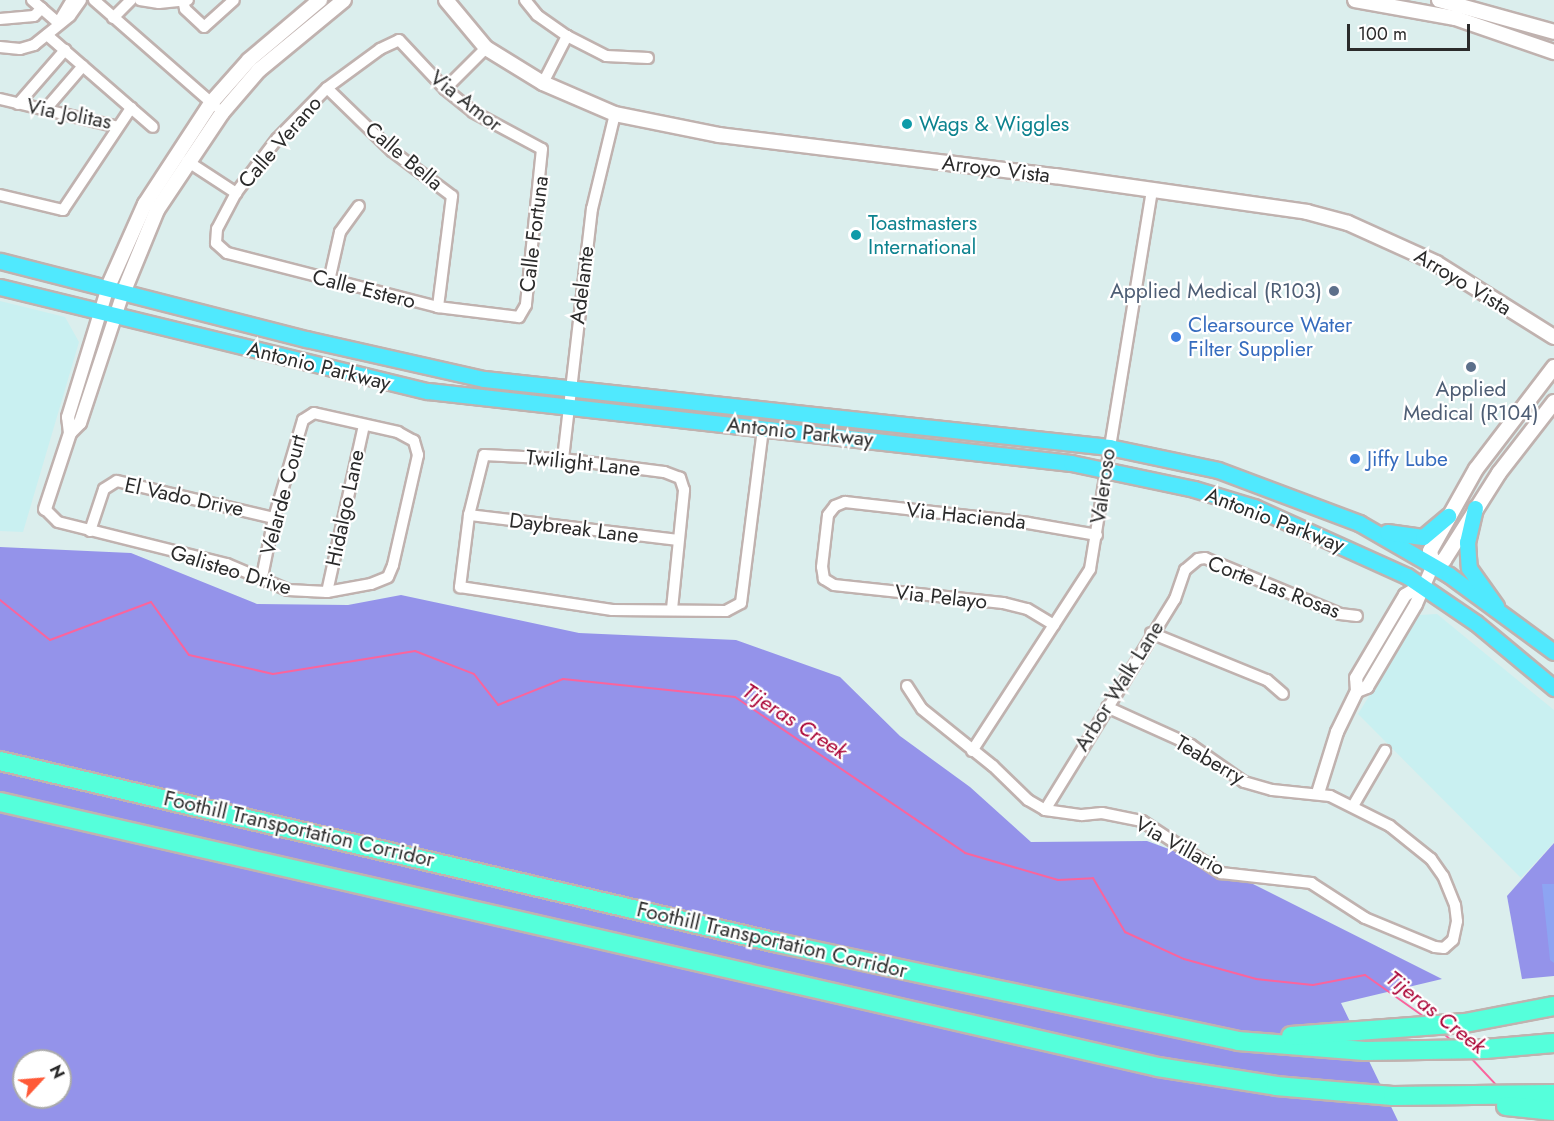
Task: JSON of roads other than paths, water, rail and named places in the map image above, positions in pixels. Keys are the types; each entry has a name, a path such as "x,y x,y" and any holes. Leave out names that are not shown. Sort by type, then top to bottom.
{"highway":[{"name":"Foothill Transportation Corridor","path":"0,760 778,943 1238,1041 1365,1051 1517,1047 1554,1043"},
{"name":"Foothill Transportation Corridor","path":"0,802 1158,1067 1276,1086 1393,1096 1554,1094"},
{"path":"1238,1041 1432,1026 1554,1006"},
{"path":"1393,1096 1554,1111"}],"main road":[{"path":"116,290 145,204 217,108 249,60 320,0"},
{"path":"116,290 157,210 217,108 344,0"},
{"name":"Arroyo Vista","path":"446,0 486,48 543,83 615,114 709,134 1276,206 1348,223 1436,263 1554,338"},
{"path":"1355,0 1455,18 1554,52"},
{"path":"1439,0 1521,21 1554,33"},
{"path":"1407,9 1429,3 1521,21"},
{"name":"Antonio Parkway","path":"0,261 440,371 1109,447 1218,470 1359,523 1433,565 1497,606 1554,652"},
{"name":"Antonio Parkway","path":"0,287 102,310 394,385 1106,468 1254,507 1347,546 1422,585 1500,642 1554,688"},
{"path":"1554,367 1476,469 1448,516 1431,551 1433,565 1444,560 1475,508 1554,402"},
{"path":"1475,508 1467,542 1469,568 1497,606"},
{"path":"1359,523 1413,538 1429,535 1448,516"}],"street":[{"path":"32,0 58,23"},
{"path":"0,46 27,48 47,35 58,23 72,0"},
{"path":"58,23 70,16 81,0"},
{"path":"94,0 217,108"},
{"path":"113,18 131,0"},
{"path":"140,0 185,0 186,9 204,27 234,0"},
{"path":"525,0 537,15 567,36 606,56 648,58"},
{"path":"0,19 34,16 42,8"},
{"path":"47,35 153,127"},
{"path":"543,83 567,36"},
{"name":"Calle Verano","path":"216,243 217,229 236,193 277,139 327,88 380,49 399,40"},
{"name":"Via Amor","path":"399,40 445,89 498,127 542,149"},
{"path":"445,89 486,48"},
{"path":"18,104 65,50"},
{"path":"45,110 83,66"},
{"name":"Calle Bella","path":"327,88 392,151 452,196 438,307"},
{"name":"Via Jolitas","path":"0,99 118,128 131,108"},
{"name":"Adelante","path":"563,459 592,209 615,114"},
{"path":"0,195 63,210 118,128"},
{"name":"Calle Fortuna","path":"519,317 526,305 542,149"},
{"path":"187,161 236,193"},
{"name":"Valeroso","path":"972,751 1090,568 1152,190"},
{"path":"329,280 340,232 359,206"},
{"name":"Calle Estero","path":"216,243 227,253 438,307 519,317"},
{"path":"45,509 70,433 68,417 102,310 116,290"},
{"path":"70,433 80,423 118,314 116,290"},
{"name":"Velarde Court","path":"262,577 274,518 303,420 309,415 364,425"},
{"name":"Galisteo Drive","path":"45,509 58,522 227,564 288,590 327,592 388,577 418,454 414,441 398,432 364,425"},
{"name":"Hidalgo Lane","path":"327,592 364,425"},
{"path":"469,515 460,587 612,610 726,611 741,603 763,428"},
{"name":"Twilight Lane","path":"469,515 484,455 563,459 664,472 680,478 684,490 678,540"},
{"name":"El Vado Drive","path":"90,531 104,489 117,481 274,518"},
{"name":"Via Hacienda","path":"824,579 828,515 835,506 845,502 1097,535"},
{"name":"Daybreak Lane","path":"469,515 678,540"},
{"path":"672,609 678,540"},
{"name":"Corte Las Rosas","path":"1192,563 1205,558 1340,614 1357,616"},
{"name":"Arbor Walk Lane","path":"1045,810 1151,633 1174,599 1192,563"},
{"path":"1318,793 1337,732 1357,691 1356,678 1405,595 1422,585 1433,565"},
{"name":"Via Pelayo","path":"824,579 834,585 1003,603 1027,609 1054,625"},
{"path":"1151,633 1267,680 1283,694"},
{"name":"Via Villario","path":"908,686 922,709 1028,801 1045,810 1082,815 1102,813 1142,821 1221,873 1311,883 1365,918 1435,947 1449,945"},
{"name":"Teaberry","path":"1107,707 1191,745 1244,782 1272,790 1318,793 1353,806 1413,843 1443,876 1457,921 1449,945"},
{"path":"1353,806 1385,751"}],"waterway":[{"name":"Tijeras Creek","path":"0,600 50,640 151,602 189,655 273,674 415,651 474,674 498,705 563,679 735,697 965,853 1058,880 1093,878 1125,932 1184,959 1256,979 1313,985 1365,975 1426,1018"},
{"name":"Tijeras Creek","path":"1443,1033 1453,1042"},
{"name":"Tijeras Creek","path":"1470,1057 1499,1088"}],"place":[{"name":"Wags & Wiggles","path":"907,124"},
{"name":"Toastmasters International","path":"856,235"},
{"name":"Applied Medical (R103)","path":"1334,291"},
{"name":"Clearsource Water Filter Supplier","path":"1176,337"},
{"name":"Applied Medical (R104)","path":"1471,367"},
{"name":"Jiffy Lube","path":"1355,459"}]}
